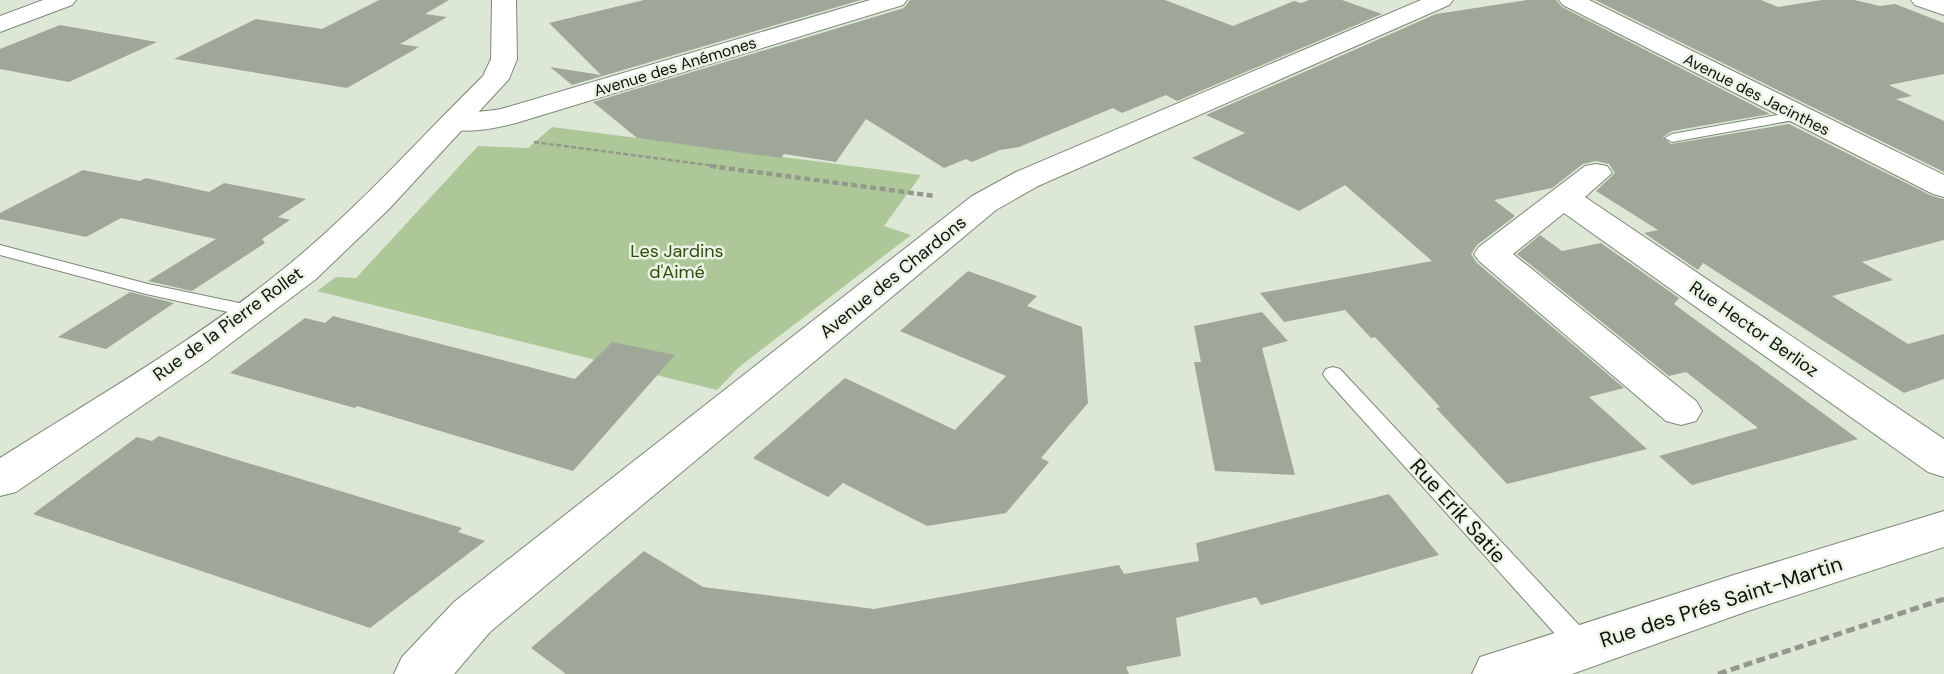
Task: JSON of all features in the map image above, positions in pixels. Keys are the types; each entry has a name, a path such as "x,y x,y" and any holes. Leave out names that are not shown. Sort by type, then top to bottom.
{"street":[{"path":"0,25 64,0"},
{"name":"Rue de la Pierre Rollet","path":"0,480 251,311 322,254 467,122 502,69 505,59 504,0"},
{"name":"Avenue des Anémones","path":"467,122 506,117 895,0"},
{"name":"Avenue des Chardons","path":"421,674 472,617 984,203 1027,179 1441,0"},
{"name":"Avenue des Jacinthes","path":"1570,0 1944,187"},
{"path":"1923,0 1944,8"},
{"path":"1596,173 1491,254 1682,411"},
{"name":"Rue Hector Berlioz","path":"1564,198 1944,461"},
{"name":"Rue des Prés Saint-Martin","path":"1499,674 1583,648 1737,594 1944,529"}],"lane":[{"path":"1672,138 1800,115"},
{"path":"0,250 146,289 251,311"},
{"name":"Rue Erik Satie","path":"1333,374 1583,648"}],"path":[{"path":"467,122 475,134 984,203"},
{"path":"1718,674 1944,599"}],"green space":[{"name":"Les Jardins d'Aimé","path":"552,127 921,175 884,226 911,235 739,367 717,390 317,291 336,277 356,278 478,146 528,148"}],"building":[{"path":"379,0 449,0 425,14 447,17 400,44 419,47 347,88 174,59 256,19 322,29"},
{"path":"644,0 861,0 572,85 550,67 601,75 549,23"},
{"path":"910,0 1165,0 1233,26 1294,1 1301,3 1309,0 1342,0 1382,14 1177,101 1166,95 1122,113 1113,108 1019,147 1000,150 972,162 966,159 944,168 866,119 836,162 784,154 781,158 637,138 593,102 904,8"},
{"path":"1527,0 1556,0 1562,7 1770,114 1672,131 1663,137 1671,144 1789,124 1932,196 1944,199 1944,240 1862,262 1893,280 1832,296 1908,344 1944,334 1944,379 1904,393 1703,263 1698,270 1644,233 1658,230 1596,191 1615,173 1609,164 1596,161 1583,164 1552,188 1494,200 1515,216 1477,245 1471,254 1477,263 1624,388 1589,397 1647,449 1507,484 1375,337 1371,338 1345,310 1284,322 1260,293 1432,261 1345,185 1299,211 1192,158 1245,133 1206,115 1436,14"},
{"path":"1595,0 1761,0 1778,7 1822,0 1854,0 1880,6 1895,4 1944,23 1944,74 1889,85 1912,96 1896,99 1944,121 1944,172"},
{"path":"60,25 157,42 69,82 0,69 0,49"},
{"path":"83,170 140,181 146,178 209,192 224,183 306,199 278,217 290,220 262,239 265,243 192,291 148,281 216,239 121,218 86,237 0,219 0,213"},
{"path":"1540,235 1562,251 1601,243 1679,298 1674,304 1858,439 1692,485 1659,456 1758,428 1686,372 1669,376 1517,254"},
{"path":"968,271 1037,296 1027,306 1082,327 1088,403 1041,458 1049,462 1006,513 927,526 843,483 828,497 753,458 845,378 955,430 1006,376 900,331"},
{"path":"130,292 174,303 106,349 58,337"},
{"path":"1262,312 1288,341 1262,348 1295,475 1215,471 1194,362 1201,362 1194,326"},
{"path":"333,316 575,379 612,342 675,355 573,471 357,406 355,408 230,373 305,318 325,323"},
{"path":"159,436 462,528 458,532 485,541 370,628 33,514 137,437 152,441"},
{"path":"1389,494 1439,555 1261,605 1256,597 1176,618 1181,656 1126,667 1129,674 566,674 531,648 644,551 703,587 874,609 1119,565 1124,574 1199,561 1196,543"}]}
